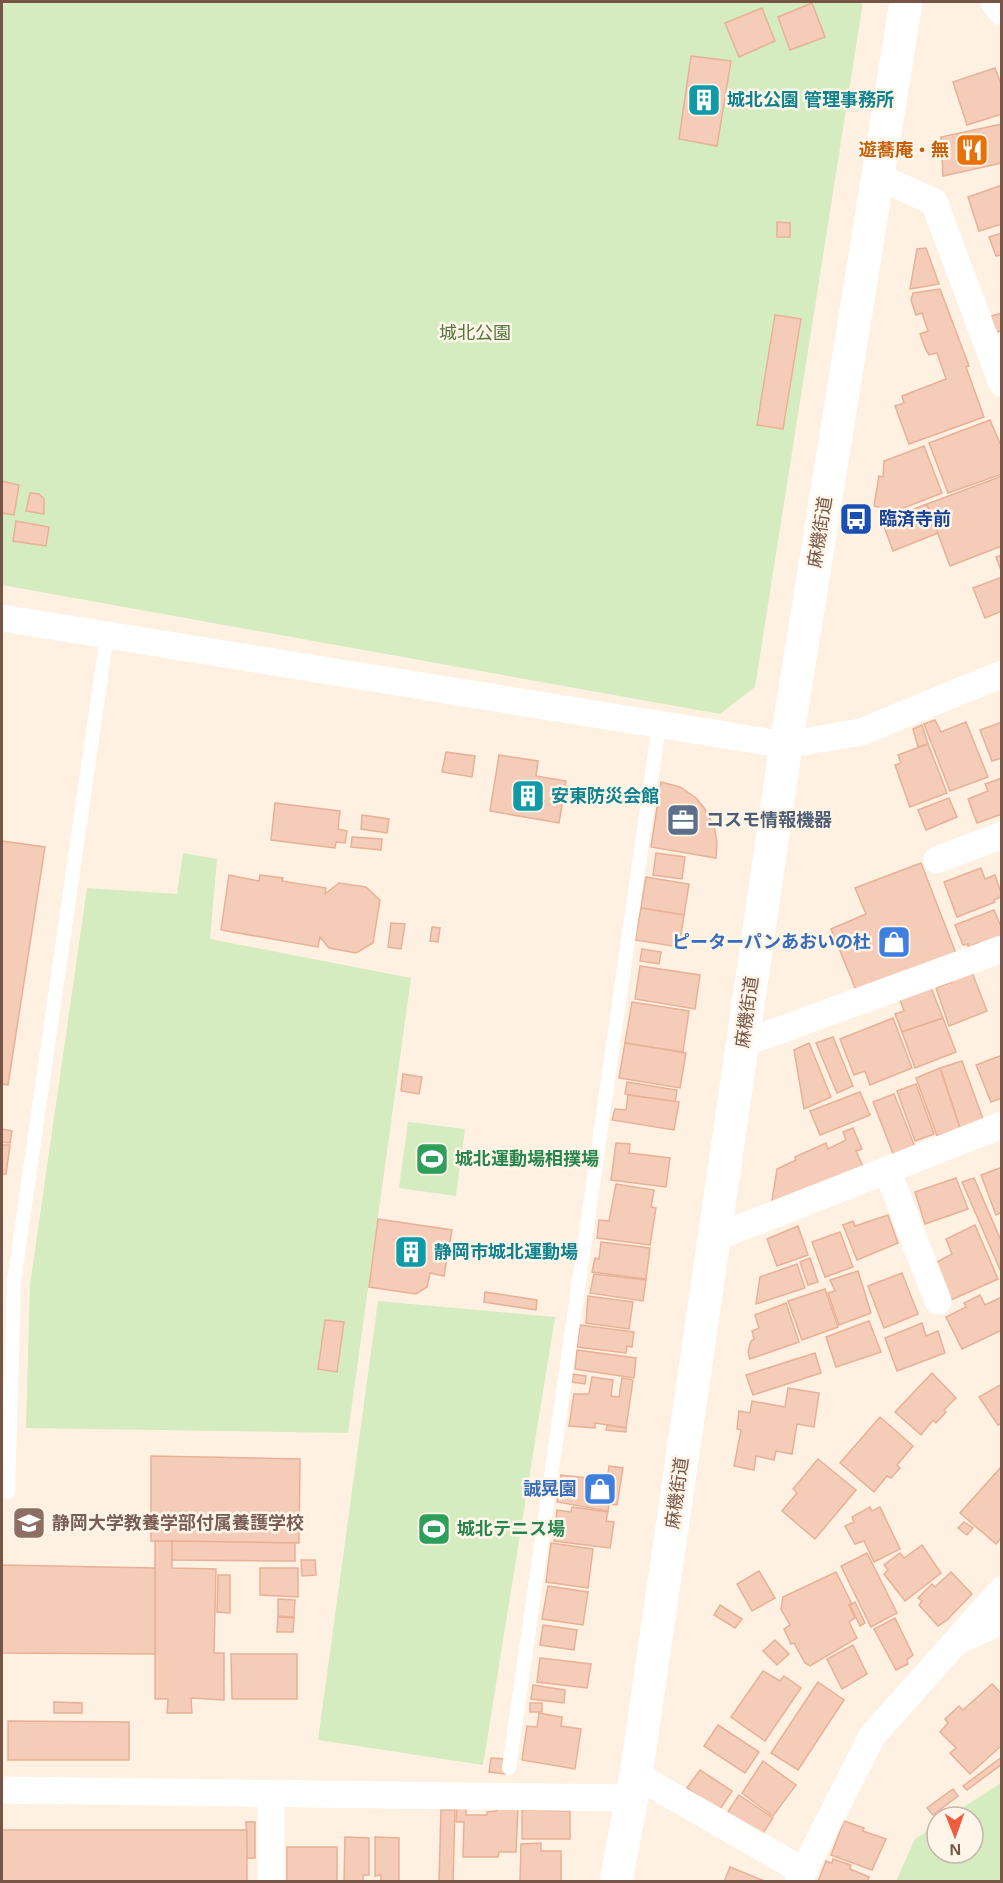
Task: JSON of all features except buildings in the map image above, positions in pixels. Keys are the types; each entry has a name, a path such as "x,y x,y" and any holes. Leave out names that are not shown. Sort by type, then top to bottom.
{"street":[{"name":"麻機街道","path":"616,1881 635,1786 786,745 906,2"},
{"path":"994,2 1002,12"},
{"path":"878,176 934,202 1002,383"},
{"path":"2,618 786,745 861,732 1002,674"},
{"path":"937,860 1002,835"},
{"path":"742,1044 1002,949"},
{"path":"714,1238 1002,1125"},
{"path":"887,1170 938,1301"},
{"path":"2,1790 271,1794 635,1786 800,1876 872,1736 1002,1590"},
{"path":"955,1643 1002,1621"},
{"path":"271,1794 271,1881"}],"lane":[{"path":"8,1492 14,1281 107,635"},
{"path":"509,1768 659,724"}],"green space":[{"name":"城北公園","path":"2,2 863,2 755,687 720,714 2,585"},
{"path":"183,853 217,859 210,939 411,978 348,1433 26,1428 30,1285 87,888 177,894"},
{"name":"城北運動場相撲場","path":"408,1122 465,1129 456,1196 399,1188"},
{"name":"城北テニス場","path":"378,1301 555,1317 483,1765 318,1740"},
{"path":"1001,1783 1001,1881 896,1881 915,1839 925,1833 925,1865 985,1865 985,1805 967,1805"}],"place":[{"name":"城北公園 管理事務所","path":"704,100"},
{"name":"遊蕎庵・無","path":"972,150"},
{"name":"臨済寺前","path":"856,519"},
{"name":"安東防災会館","path":"528,796"},
{"name":"コスモ情報機器","path":"683,820"},
{"name":"ピーターパンあおいの杜","path":"894,942"},
{"name":"城北運動場相撲場","path":"432,1159"},
{"name":"静岡市城北運動場","path":"411,1252"},
{"name":"誠晃園","path":"600,1489"},
{"name":"静岡大学教養学部付属養護学校","path":"29,1523"},
{"name":"城北テニス場","path":"434,1529"}]}
